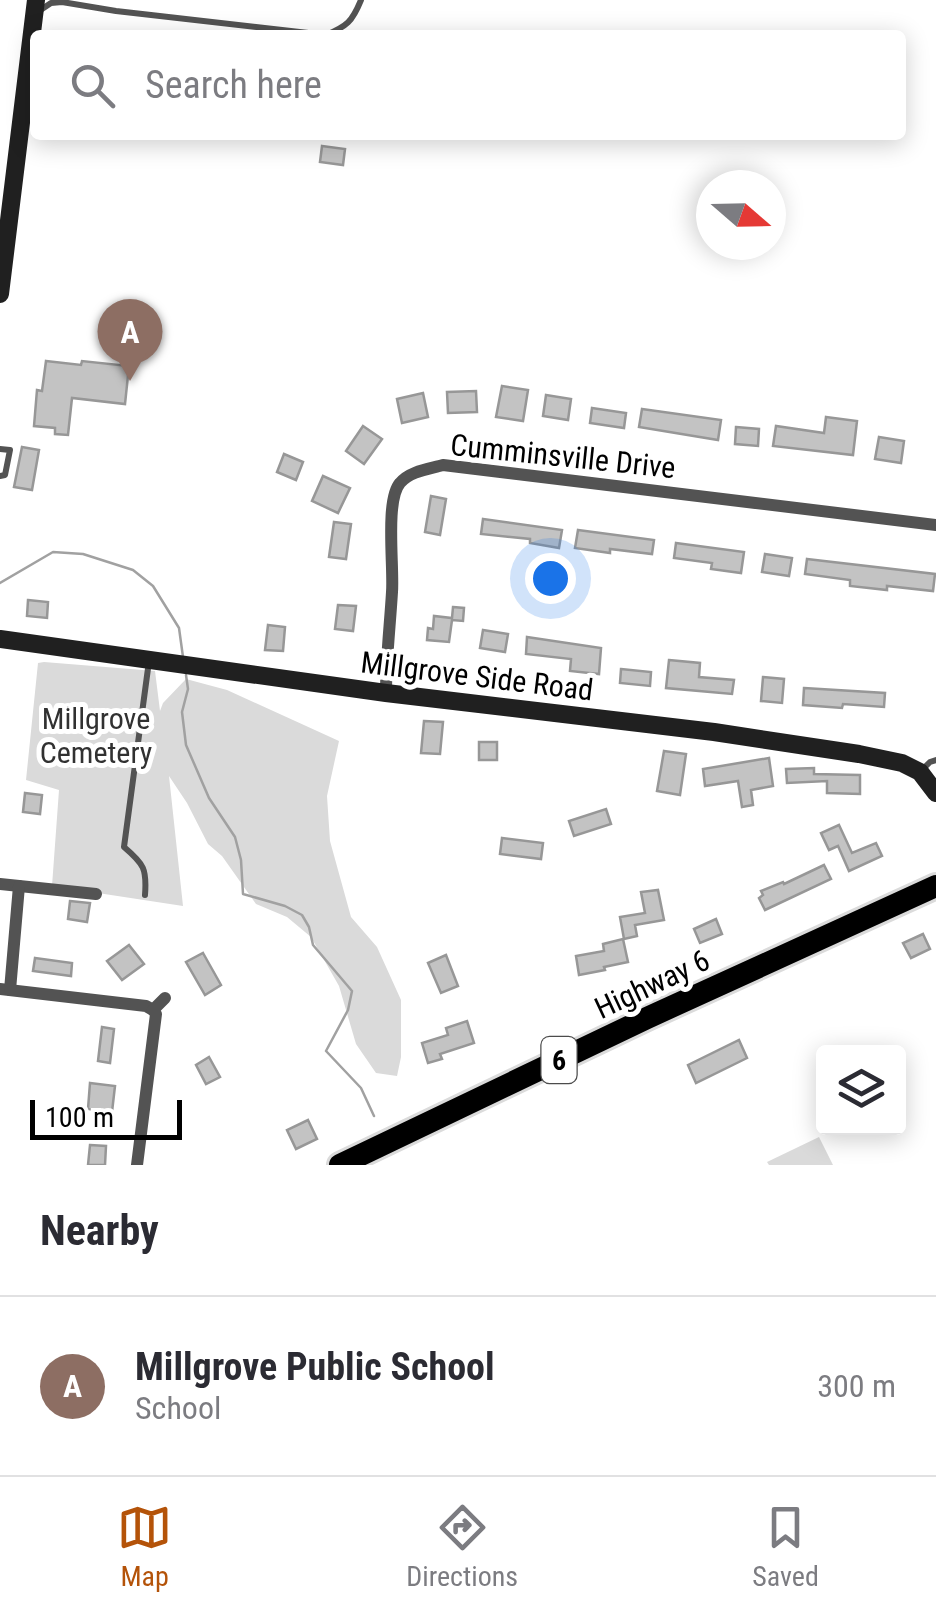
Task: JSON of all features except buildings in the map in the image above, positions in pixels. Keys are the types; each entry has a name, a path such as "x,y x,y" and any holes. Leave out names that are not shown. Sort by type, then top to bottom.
{"highway":[{"name":"Highway 6","path":"340,1165 936,886"}],"main road":[{"path":"0,294 30,49"},
{"name":"Millgrove Side Road","path":"0,639 386,694 714,732 859,754 902,763 920,772"},
{"path":"920,772 936,792"}],"street":[{"name":"Cumminsville Drive","path":"386,694 394,498 399,484 418,471 443,466 936,525"},
{"path":"0,884 96,894"},
{"path":"19,886 5,989 153,1010 136,1165"},
{"path":"153,1010 165,998"}],"lane":[{"path":"338,30 353,18 361,0"},
{"path":"35,8 62,2 282,30"},
{"path":"0,449 10,450 5,476 0,476"},
{"path":"145,895 146,876 141,861 124,846 150,660"},
{"path":"920,772 936,760"}],"green space":[{"name":"Millgrove Cemetery","path":"38,663 155,671 160,711 186,679 227,690 339,741 327,796 330,841 351,917 377,947 401,1000 397,1076 376,1073 356,1044 339,986 311,937 287,917 256,904 222,856 208,844 169,776 183,906 52,886 59,790 26,780"},
{"path":"819,1137 833,1165 767,1162"}],"waterway":[{"path":"0,583 53,552 83,554 133,570 153,586 179,628 183,657"},
{"path":"186,675 188,689 182,712 186,745 209,798 235,837 243,894 302,915 313,945 352,991 348,1010 326,1051 361,1088 374,1116"}],"place":[{"name":"Millgrove Public School","path":"130,381"}]}
